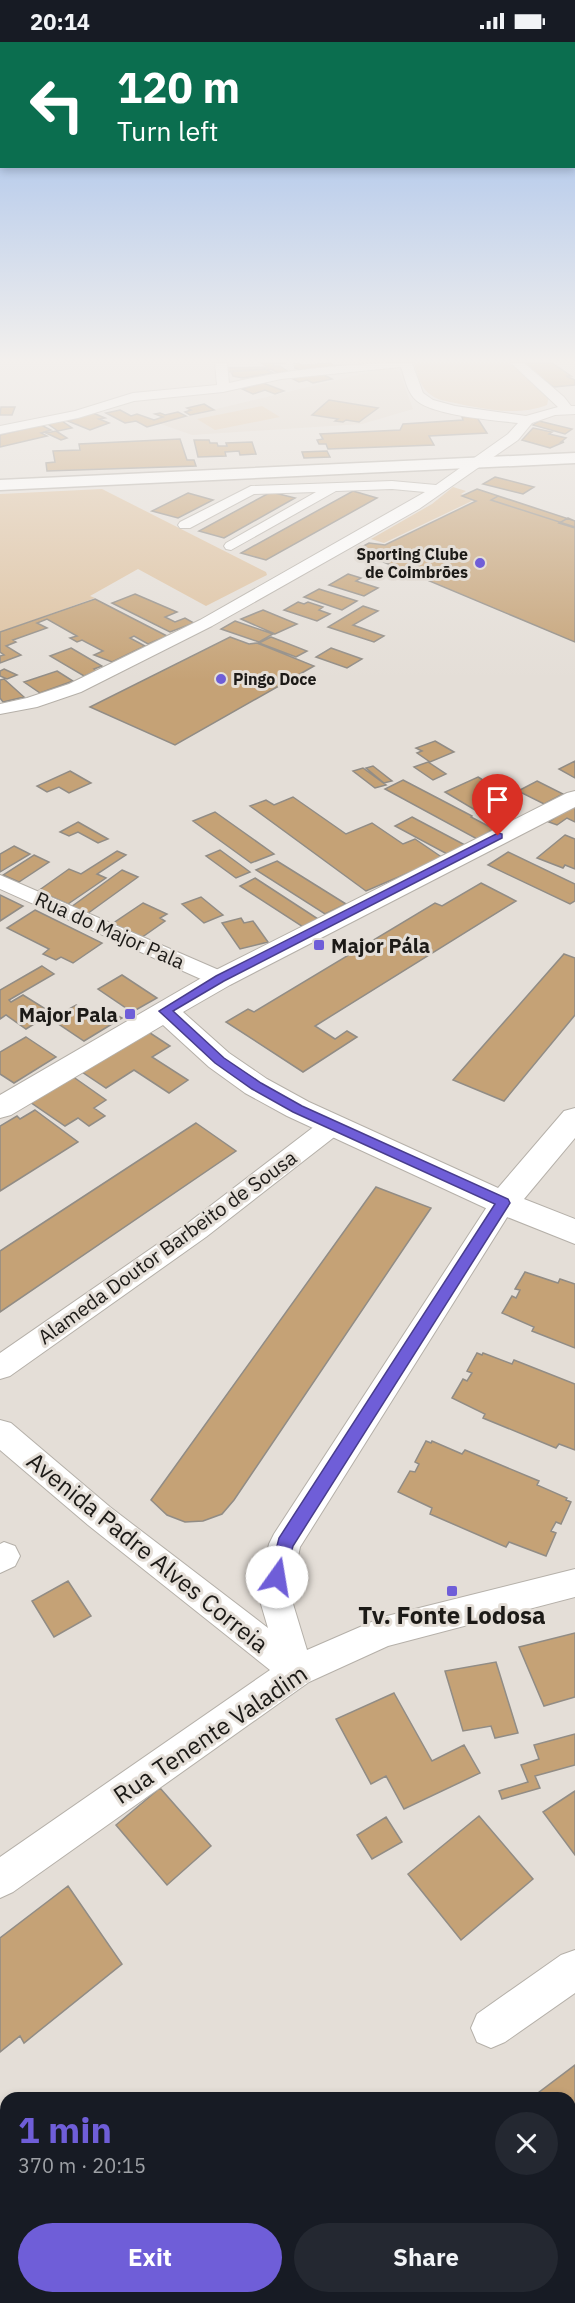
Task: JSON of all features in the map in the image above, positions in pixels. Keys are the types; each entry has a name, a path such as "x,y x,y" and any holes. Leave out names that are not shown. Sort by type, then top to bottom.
{"main road":[{"path":"0,485 340,469"}],"street":[{"path":"0,709 75,688 206,623 414,506 466,469"},
{"path":"185,525 251,490 392,485 438,489"},
{"path":"231,546 333,488"},
{"path":"0,1108 220,979 575,798"},
{"name":"Rua do Major Pala","path":"0,881 220,979"},
{"path":"165,1011 219,1060 256,1086 333,1125 503,1203 575,1232"},
{"path":"297,1671 273,1594 285,1544 503,1203 575,1118"},
{"name":"Alameda Doutor Barbeito de Sousa","path":"0,1368 197,1230 333,1125"},
{"name":"Avenida Padre Alves Correia","path":"0,1432 99,1516 297,1671"},
{"name":"Rua Tenente Valadim","path":"0,1879 297,1671 383,1632 575,1583"},
{"path":"491,2028 575,1969"}],"shaded area":[{"path":"453,487 466,491 461,494 476,499 384,543 371,539 432,504"},
{"path":"102,489 266,572 267,575 206,606 138,569 90,596 95,598 0,632 0,494"}],"building":[{"path":"47,469 121,469 47,471"},
{"path":"495,477 534,487 523,494 483,484"},
{"name":"Sporting Clube de Coimbrões","path":"477,489 575,521 575,642 358,551 369,543 385,545 476,501 462,496"},
{"path":"353,491 377,498 266,560 241,553"},
{"path":"271,492 295,498 224,538 199,531"},
{"path":"188,493 213,500 178,518 152,511"},
{"path":"498,496 575,521 575,527 491,500"},
{"path":"568,518 575,521 575,528 559,523"},
{"path":"378,549 418,565 405,571 366,555"},
{"path":"348,574 361,578 356,581 378,588 364,596 329,585"},
{"path":"319,589 357,601 342,610 304,597"},
{"path":"135,594 177,612 165,617 175,622 185,618 194,623 170,632 112,603"},
{"path":"95,599 167,636 148,644 134,636 130,638 145,646 112,662 94,655 103,651 82,640 77,642 70,638 77,636 47,619 37,623 47,628 13,640 16,642 6,646 21,655 0,663 0,656 4,655 0,652 0,632"},
{"path":"298,602 304,604 308,602 323,607 319,610 330,614 317,621 284,610"},
{"path":"363,606 378,611 353,625 384,636 374,642 328,627"},
{"path":"263,610 297,624 275,634 241,619"},
{"path":"235,621 273,634 259,642 221,629"},
{"name":"Pingo Doce","path":"230,637 249,644 257,643 314,666 175,745 90,707"},
{"path":"271,637 307,651 296,657 259,643"},
{"path":"71,648 102,666 94,669 97,671 84,676 50,656"},
{"path":"331,648 362,659 347,668 316,657"},
{"path":"4,669 17,675 7,679 0,676 0,671"},
{"path":"57,671 73,681 40,693 24,682"},
{"path":"4,679 24,697 3,702 0,698 0,680"},
{"path":"435,741 454,752 430,762 417,753 422,751 416,748"},
{"path":"575,761 575,778 559,769"},
{"path":"428,762 446,774 433,780 414,767"},
{"path":"373,766 392,781 384,783 366,768"},
{"path":"363,768 386,785 375,788 353,771"},
{"path":"70,771 91,783 69,793 59,787 47,792 37,786"},
{"path":"478,777 514,799 480,813 445,792"},
{"path":"403,780 494,829 477,839 385,789"},
{"path":"537,781 563,794 544,804 518,791"},
{"path":"293,797 346,834 372,823 403,844 415,839 443,858 366,891 250,806 266,800 274,805"},
{"path":"575,804 575,822 567,818 557,825 549,822"},
{"path":"215,812 274,854 251,863 193,821"},
{"path":"412,817 465,845 447,854 395,826"},
{"path":"78,822 108,839 98,843 78,832 69,836 60,832"},
{"path":"565,835 575,839 575,869 565,865 563,868 537,858"},
{"path":"14,846 30,854 0,872 0,854"},
{"path":"220,850 250,872 236,878 206,856"},
{"path":"117,851 126,855 97,874 106,878 68,904 38,891 69,869 81,874"},
{"path":"508,852 575,884 575,901 570,904 488,865"},
{"path":"34,855 49,862 19,882 3,875"},
{"path":"277,861 346,904 325,914 256,870"},
{"path":"122,870 138,877 87,914 71,907"},
{"path":"255,878 318,919 303,927 240,886"},
{"path":"481,883 516,901 315,1026 335,1039 347,1031 357,1037 303,1072 226,1022 248,1009 254,1012 435,903 442,906"},
{"path":"0,895 23,906 0,921"},
{"path":"201,897 223,915 204,923 182,904"},
{"path":"143,903 167,914 160,918 165,921 141,938 112,924"},
{"path":"35,910 102,943 73,963 61,957 56,960 43,954 49,949 7,928"},
{"path":"241,918 244,923 253,921 268,942 240,949 222,923"},
{"path":"564,954 575,958 575,1015 504,1101 453,1080"},
{"path":"42,966 54,974 9,1000 11,1002 23,995 52,1013 26,1029 6,1015 0,1019 0,990"},
{"path":"122,975 157,998 132,1012 98,989"},
{"path":"76,1005 94,1016 106,1009 122,1018 84,1041 51,1019"},
{"path":"147,1031 170,1046 152,1057 188,1080 169,1093 134,1070 106,1088 82,1072"},
{"path":"26,1037 56,1057 14,1083 0,1074 0,1052"},
{"path":"72,1076 106,1100 94,1108 105,1116 89,1126 78,1118 65,1126 30,1102"},
{"path":"35,1110 78,1142 0,1191 0,1126 17,1116 20,1119"},
{"path":"196,1123 236,1151 0,1312 0,1251"},
{"path":"376,1187 431,1208 234,1500 222,1514 203,1521 185,1522 167,1515 151,1500"},
{"path":"525,1272 558,1283 560,1279 575,1284 575,1348 532,1331 534,1327 502,1313 512,1296 516,1298 520,1290 515,1289"},
{"path":"477,1353 512,1364 514,1360 575,1384 575,1450 559,1444 556,1448 483,1418 485,1414 452,1398 463,1379 467,1381 472,1373 467,1371"},
{"path":"426,1441 431,1443 432,1441 462,1454 465,1450 539,1481 537,1485 567,1498 566,1500 571,1502 561,1524 556,1522 551,1531 556,1533 546,1556 509,1542 506,1547 430,1514 432,1508 398,1492 410,1471 415,1472 419,1464 415,1462"},
{"path":"68,1581 91,1616 54,1637 32,1601"},
{"path":"575,1633 575,1697 544,1706 519,1647"},
{"path":"496,1662 518,1733 495,1738 491,1726 463,1731 445,1671"},
{"path":"394,1693 432,1761 464,1745 480,1773 404,1809 386,1776 371,1784 336,1719"},
{"path":"575,1734 575,1765 535,1776 540,1788 502,1799 499,1791 528,1782 521,1765 539,1759 534,1745"},
{"path":"160,1788 211,1846 167,1885 116,1825"},
{"path":"575,1791 575,1855 543,1812"},
{"path":"479,1816 533,1879 461,1940 408,1874"},
{"path":"386,1817 402,1842 372,1859 357,1835"},
{"path":"68,1886 122,1964 24,2043 20,2036 0,2052 0,1938"},
{"path":"575,2065 575,2092 539,2092"}],"place":[{"name":"Sporting Clube de Coimbrões","path":"480,563"},
{"name":"Pingo Doce","path":"221,679"},
{"name":"Major Pála","path":"319,945"},
{"name":"Major Pala","path":"130,1014"},
{"name":"Tv. Fonte Lodosa","path":"452,1591"}],"route":[{"path":"277,1577 285,1544 503,1203 298,1109 256,1086 219,1060 165,1011 220,979 498,836"}]}
